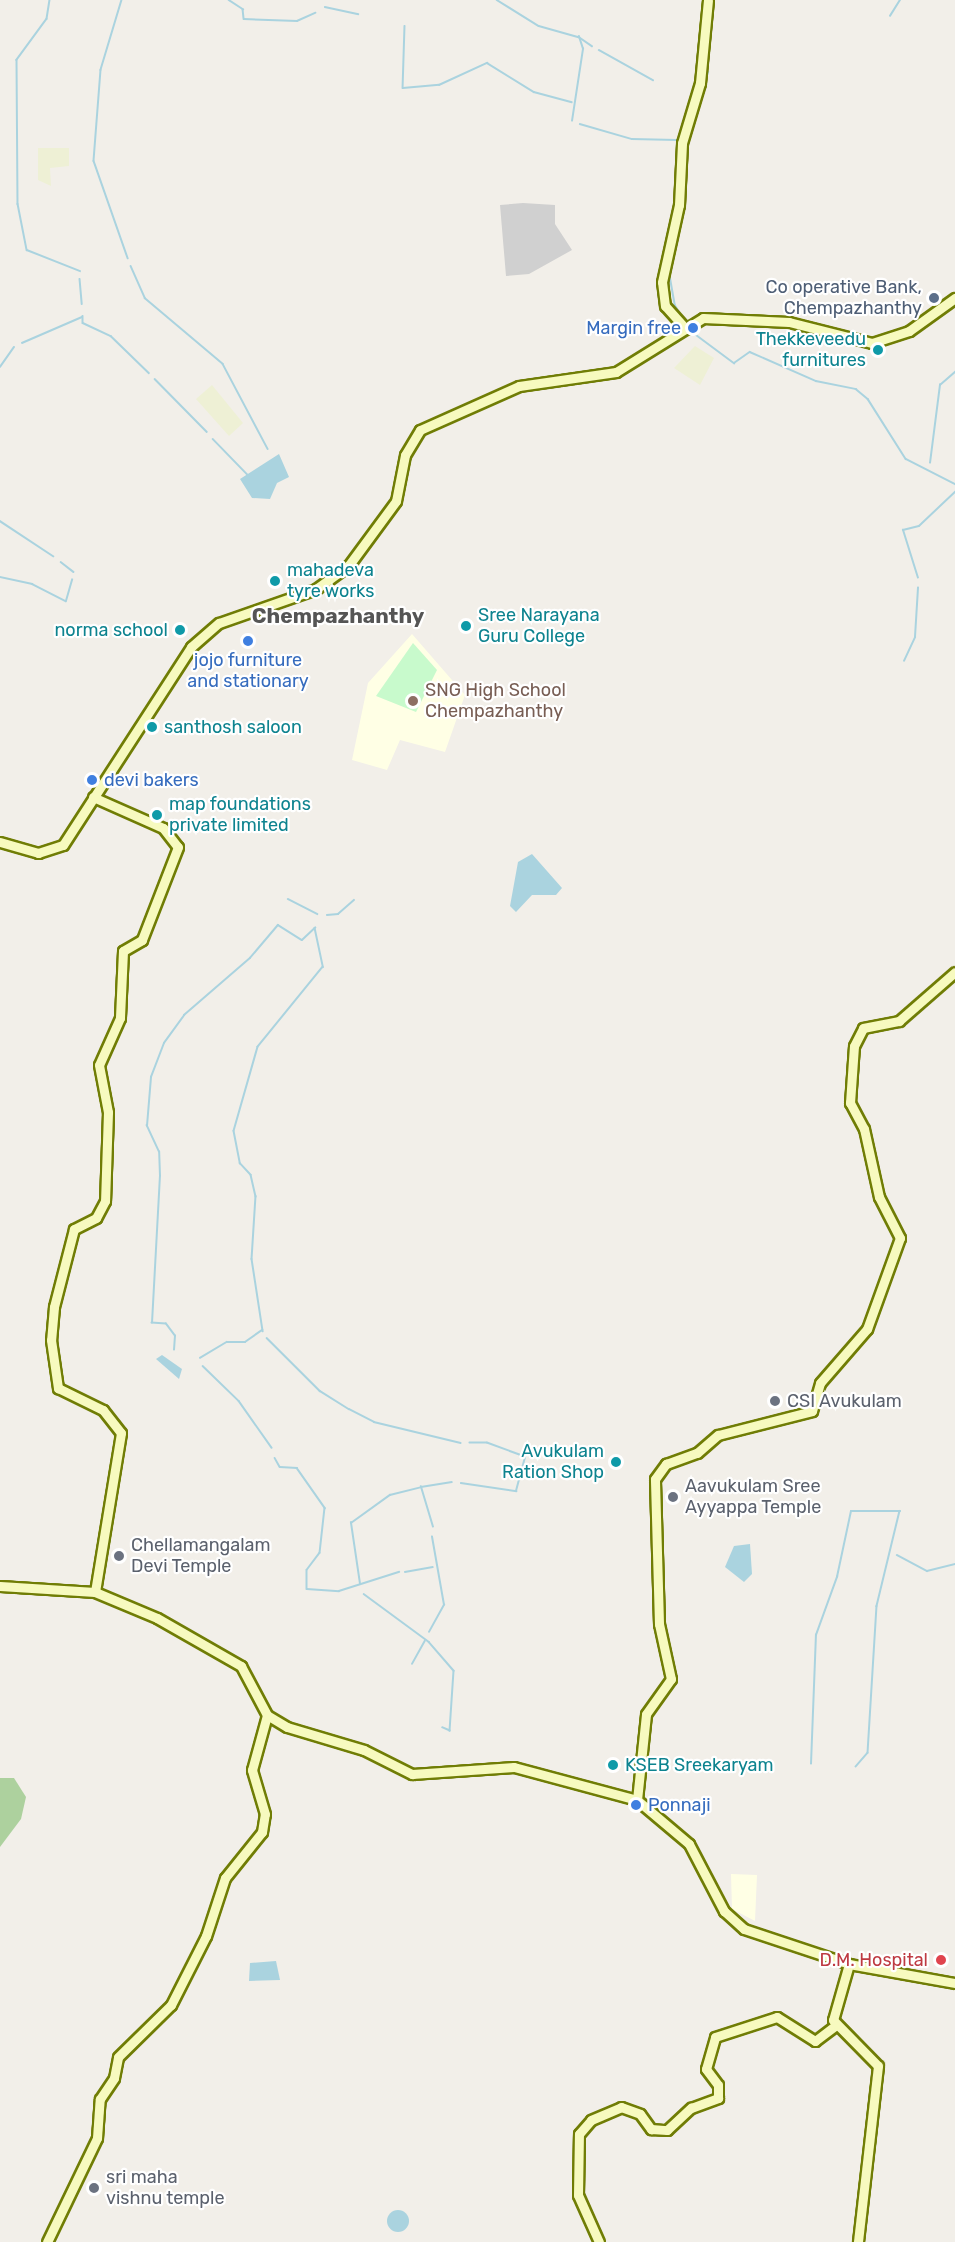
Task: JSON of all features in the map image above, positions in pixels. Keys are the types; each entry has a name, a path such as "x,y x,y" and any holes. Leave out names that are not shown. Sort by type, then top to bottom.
{"main road":[{"path":"686,329 665,306 662,282 678,205 682,143 700,83 708,0"},
{"path":"0,842 51,852 63,845 167,678 206,633 316,588 349,565 396,501 405,455 420,430 519,386 616,372 703,318 723,316 789,322 872,343 909,331 955,298"},
{"path":"93,797 163,828 178,847 142,940 123,951 120,1018 99,1065 108,1112 105,1201 96,1218 74,1229 54,1307 51,1340 58,1388 103,1410 121,1434 95,1592"},
{"path":"637,1800 646,1714 671,1679 654,1551 657,1472 698,1453 718,1435 787,1415 812,1411 820,1383 867,1329 900,1238 879,1197 864,1129 850,1103 854,1046 863,1028 899,1021 955,972"},
{"path":"0,1586 95,1592 204,1641 241,1666 267,1715 296,1731 364,1750 412,1774 514,1767 637,1800 689,1844 737,1926 849,1964 955,1983"},
{"path":"47,2242 97,2138 100,2099 114,2078 118,2057 171,2005 206,1936 225,1878 264,1828 252,1776 267,1715"},
{"path":"599,2242 578,2195 579,2134 591,2120 621,2107 640,2114 651,2129 667,2130 692,2108 718,2098 718,2085 706,2069 715,2037 777,2017 815,2041 835,2026 849,1964"},
{"path":"835,2026 863,2045 878,2066 858,2242"}],"shaded area":[{"path":"38,148 69,148 69,166 50,168 51,186 38,180"},
{"path":"523,203 555,205 555,224 572,250 529,274 506,276 500,205"},
{"path":"695,346 714,358 700,385 674,368"},
{"path":"212,385 243,423 229,436 196,399"},
{"name":"SNG High School Chempazhanthy","path":"412,634 465,695 445,752 400,740 387,770 352,760 368,683"},
{"path":"731,1874 757,1875 755,1921 732,1909"}],"green space":[{"path":"413,643 437,670 416,712 376,696"},
{"path":"0,1778 14,1778 26,1797 21,1819 0,1847"}],"water":[{"path":"279,454 289,477 277,483 270,499 252,498 240,479"},
{"path":"532,854 562,888 556,895 532,895 516,912 510,906 518,862"},
{"path":"162,1355 182,1369 179,1379 156,1359"},
{"path":"750,1544 752,1574 744,1582 725,1567 734,1546"},
{"path":"276,1961 280,1980 249,1981 250,1963"},
{"path":"398,2210 406,2213 409,2221 406,2229 398,2232 390,2229 387,2221 390,2213"}],"waterway":[{"path":"50,0 47,19 17,60 18,204 27,250 80,271"},
{"path":"122,0 101,70 94,161 128,258"},
{"path":"229,0 243,9 244,19 297,21 315,13"},
{"path":"497,0 539,26 578,37"},
{"path":"890,16 900,0"},
{"path":"325,7 358,14"},
{"path":"405,26 403,88 439,85 487,63 534,92 572,102"},
{"path":"572,121 583,49 579,37 592,46"},
{"path":"599,50 653,80"},
{"path":"700,97 708,72"},
{"path":"580,124 632,139 677,140"},
{"path":"131,266 145,298 223,364 268,449"},
{"path":"669,270 675,305 684,320"},
{"path":"80,279 82,304"},
{"path":"83,316 83,323 111,336 149,373"},
{"path":"22,343 82,317"},
{"path":"691,331 734,363 750,352 816,381 856,389 868,399 906,459 955,484"},
{"path":"0,367 14,347"},
{"path":"930,463 940,385 955,372"},
{"path":"155,379 207,432"},
{"path":"213,439 248,475"},
{"path":"918,578 903,530 919,526 955,492"},
{"path":"0,521 53,556"},
{"path":"61,562 74,572"},
{"path":"0,577 32,584 66,601 72,580"},
{"path":"904,661 915,637 918,588"},
{"path":"288,899 317,914"},
{"path":"327,915 338,914 354,900"},
{"path":"174,1350 175,1336 166,1324 152,1323 160,1176 159,1152 147,1126 151,1077 164,1043 184,1015 250,958 278,925 302,940 315,928 323,967 258,1047 234,1131 240,1163 251,1175 256,1196 252,1259 263,1331"},
{"path":"200,1358 227,1342 245,1342 262,1330"},
{"path":"267,1338 320,1391 349,1409 374,1422 461,1443"},
{"path":"203,1366 239,1401 272,1448"},
{"path":"461,1483 516,1491 525,1457 487,1443 470,1443"},
{"path":"275,1458 280,1467 297,1468 325,1508 320,1553 307,1570 307,1589 339,1591 399,1572"},
{"path":"433,1527 421,1487 452,1482"},
{"path":"360,1584 351,1523 390,1495 421,1487"},
{"path":"811,1764 816,1635 837,1577 851,1511 900,1511 877,1606 868,1753 856,1767"},
{"path":"429,1632 444,1605 432,1537"},
{"path":"897,1555 927,1571 955,1564"},
{"path":"405,1572 433,1567"},
{"path":"364,1594 429,1642 454,1671 450,1731 443,1728"},
{"path":"412,1664 425,1641"}],"place":[{"name":"Co operative Bank, Chempazhanthy","path":"934,298"},
{"name":"Margin free","path":"693,328"},
{"name":"Thekkeveedu furnitures","path":"878,350"},
{"name":"mahadeva tyre works","path":"275,581"},
{"name":"Sree Narayana Guru College","path":"466,626"},
{"name":"norma school","path":"180,630"},
{"name":"jojo furniture and stationary","path":"248,641"},
{"name":"SNG High School Chempazhanthy","path":"413,701"},
{"name":"santhosh saloon","path":"152,727"},
{"name":"devi bakers","path":"92,780"},
{"name":"map foundations private limited","path":"157,815"},
{"name":"CSI Avukulam","path":"775,1401"},
{"name":"Avukulam Ration Shop","path":"616,1462"},
{"name":"Aavukulam Sree Ayyappa Temple","path":"673,1497"},
{"name":"Chellamangalam Devi Temple","path":"119,1556"},
{"name":"KSEB Sreekaryam","path":"613,1765"},
{"name":"Ponnaji","path":"636,1805"},
{"name":"D.M. Hospital","path":"941,1960"},
{"name":"sri maha vishnu temple","path":"94,2188"}],"district":[{"name":"Chempazhanthy","path":"338,616"}]}
